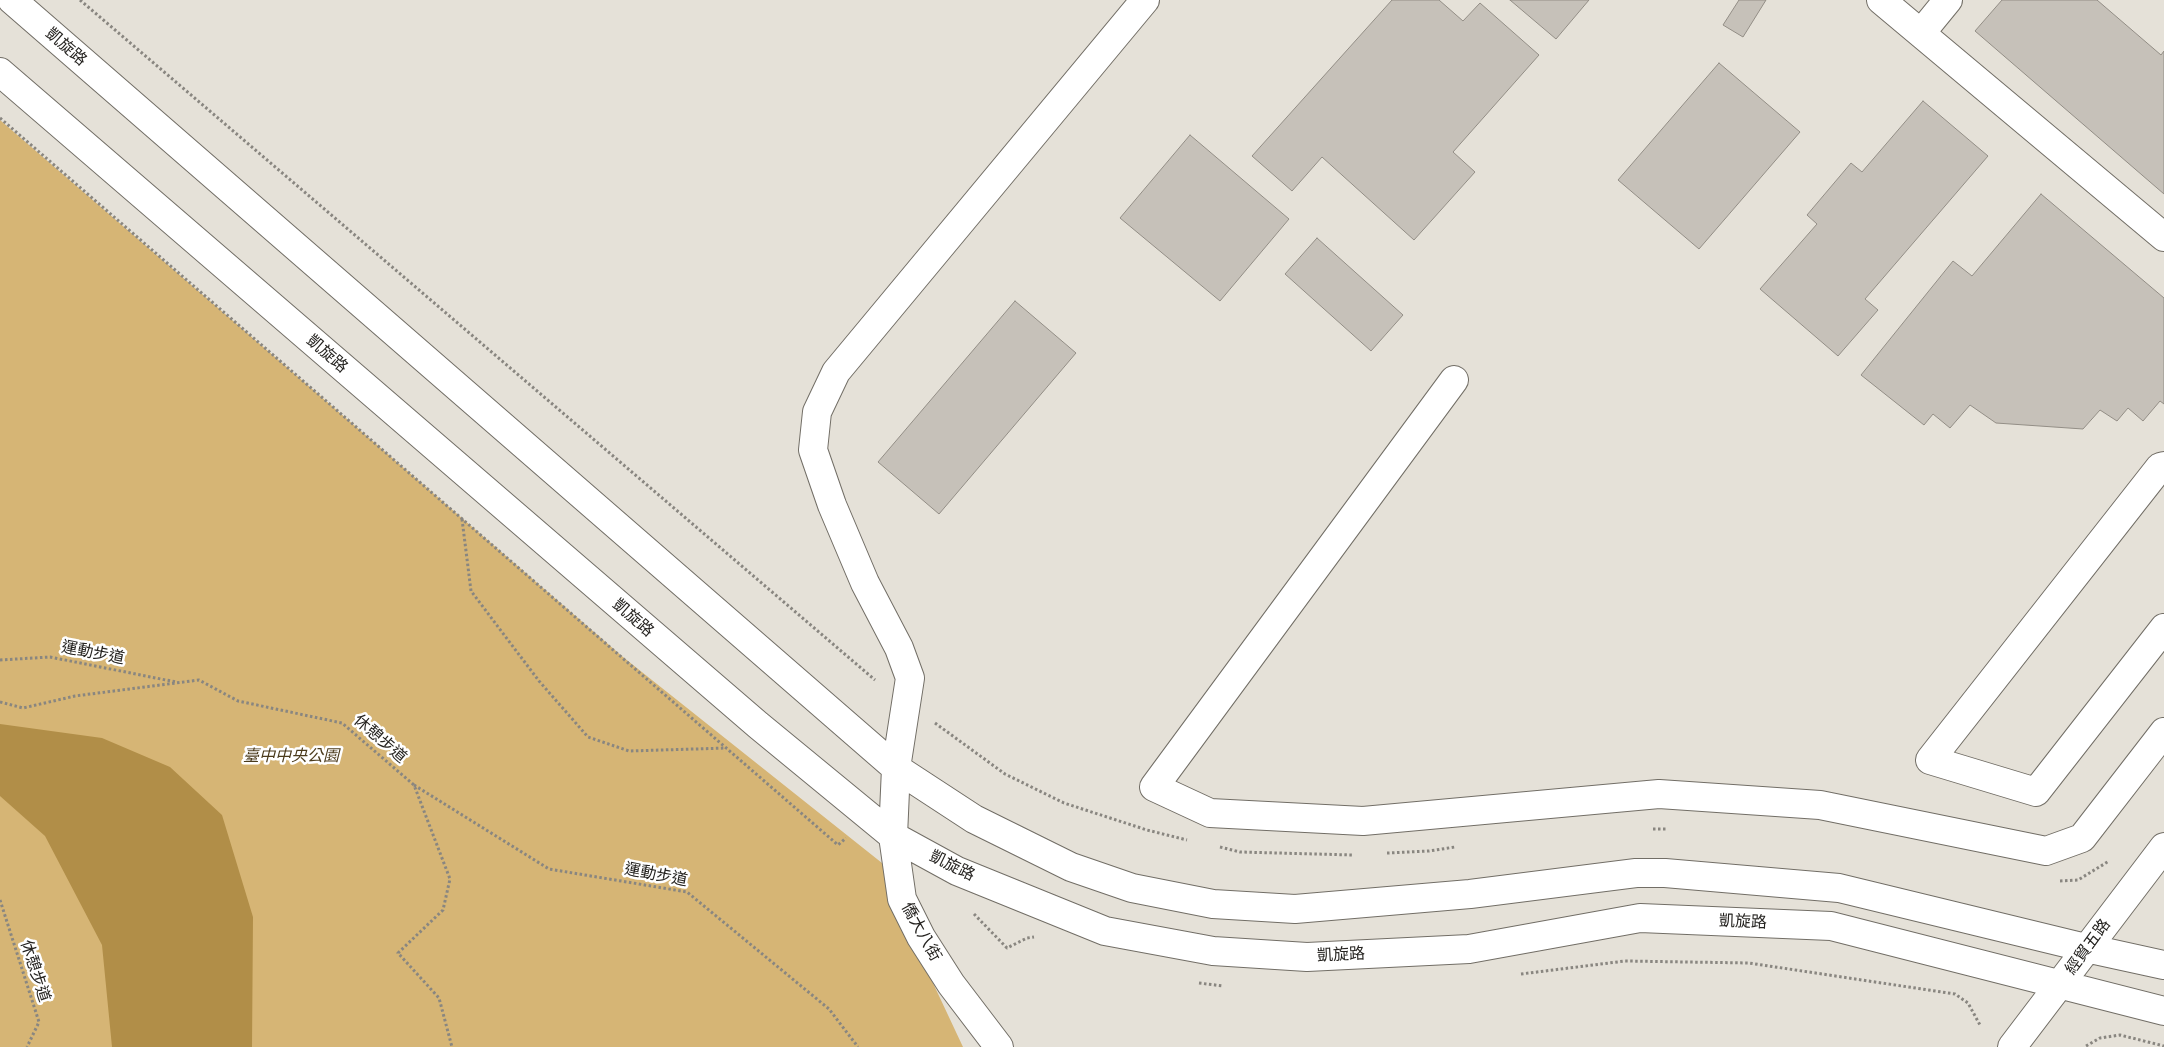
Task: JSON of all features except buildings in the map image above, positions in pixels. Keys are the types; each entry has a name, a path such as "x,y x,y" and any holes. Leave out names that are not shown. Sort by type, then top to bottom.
{"street":[{"name":"凱旋路","path":"12,0 896,768 974,819 1071,867 1132,888 1213,904 1295,909 1470,894 1636,873 1665,873 1839,888 2164,965"},
{"name":"僑大八街","path":"998,1047 951,984 918,930 902,899 893,836 896,768 910,678 898,648 865,583 832,505 814,450 817,412 836,372 1145,0"},
{"path":"1881,0 2164,237"},
{"path":"1920,33 1948,0"},
{"name":"凱旋路","path":"0,72 750,719 893,836 957,870 1105,931 1213,951 1307,957 1469,949 1640,918 1831,926 2164,1011"},
{"path":"1454,380 1154,787 1210,813 1363,822 1659,794 1820,805 2046,851 2082,838 2164,732"},
{"path":"2164,466 2160,466 1930,760 2036,792 2164,628"},
{"name":"經貿五路","path":"2012,1047 2164,847"}],"path":[{"path":"80,0 868,674 1005,774 1064,803 1147,830 1193,841"},
{"path":"0,118 838,845"},
{"path":"462,519 471,590 539,681 588,736 629,751 728,748"},
{"name":"運動步道","path":"0,660 50,657 180,682"},
{"name":"休憩步道","path":"0,702 23,708 75,696 200,680 238,702 342,722 414,785 450,879 443,910 398,953 439,998 452,1047"},
{"name":"運動步道","path":"414,785 549,869 688,892 828,1009 858,1047"},
{"path":"1651,829 1670,829"},
{"path":"1212,845 1240,852 1361,854"},
{"path":"1380,854 1429,851 1458,846"},
{"path":"2055,882 2078,880 2109,861"},
{"name":"休憩步道","path":"0,900 39,1022 27,1047"},
{"path":"2086,1046 2100,1038 2120,1036 2164,1046"}],"green space":[{"name":"臺中中央公園","path":"0,120 623,657 882,863 894,900 963,1047 0,1047"}],"shaded area":[{"path":"0,724 102,738 170,767 222,815 253,917 252,1047 112,1047 102,945 45,836 0,796"}]}
